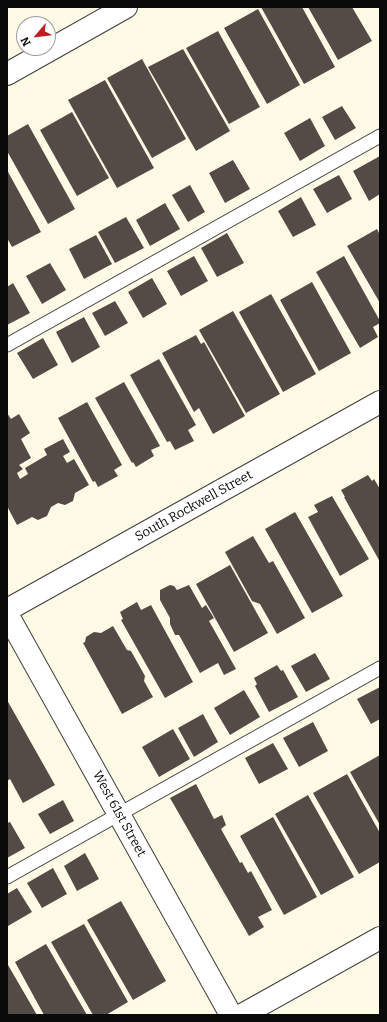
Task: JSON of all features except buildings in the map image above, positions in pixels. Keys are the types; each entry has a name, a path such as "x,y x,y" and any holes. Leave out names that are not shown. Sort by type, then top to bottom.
{"street":[{"path":"7,74 126,7"},
{"name":"South Rockwell Street","path":"7,610 380,402"},
{"name":"West 61st Street","path":"7,614 231,1015"},
{"path":"242,1015 380,938"}],"lane":[{"path":"7,345 380,136"},
{"path":"7,877 380,668"}]}
